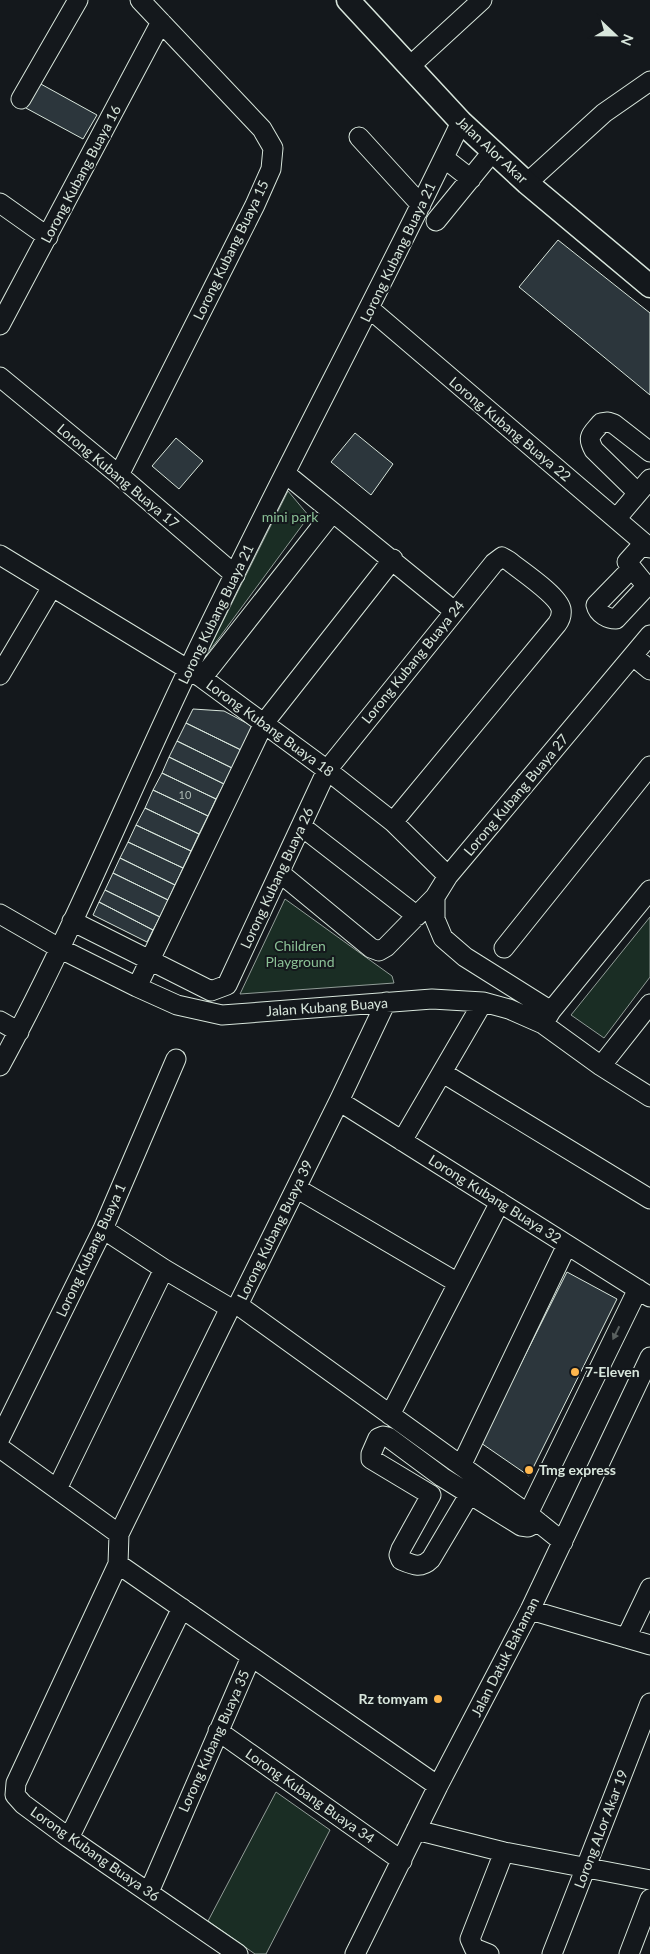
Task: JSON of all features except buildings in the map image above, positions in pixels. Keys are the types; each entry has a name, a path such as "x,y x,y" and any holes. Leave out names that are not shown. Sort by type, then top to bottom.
{"main road":[{"name":"Jalan Alor Akar","path":"348,0 462,122 527,183 648,280"}],"street":[{"path":"21,99 78,0"},
{"name":"Lorong Kubang Buaya 15","path":"119,475 255,205 271,169 273,148 262,129 140,0"},
{"path":"409,67 482,0"},
{"name":"Lorong Kubang Buaya 16","path":"0,325 161,22"},
{"path":"527,183 604,113 650,81"},
{"name":"Lorong Kubang Buaya 21","path":"0,1066 19,1032 195,674 235,575 370,309 462,122"},
{"path":"359,137 421,205"},
{"path":"436,221 493,151"},
{"path":"444,158 471,179"},
{"path":"0,203 48,237"},
{"name":"Lorong Kubang Buaya 22","path":"370,309 647,546"},
{"name":"Lorong Kubang Buaya 17","path":"0,378 119,475 235,575"},
{"path":"616,519 644,486 594,450 590,442 590,436 601,423 608,422 614,424 650,452"},
{"path":"286,474 332,513 393,559 454,611"},
{"path":"195,674 332,513"},
{"path":"631,568 628,560 647,546"},
{"name":"Lorong Kubang Buaya 18","path":"0,555 195,674 264,723 393,822 448,876"},
{"name":"Lorong Kubang Buaya 24","path":"327,770 494,563 502,557 509,561 554,598 561,610 560,618 551,632 393,822"},
{"path":"137,988 264,723 393,559"},
{"path":"0,675 52,587"},
{"name":"Lorong Kubang Buaya 27","path":"280,873 371,948 379,951 386,947 434,897 448,876 650,635"},
{"path":"633,656 650,670"},
{"path":"504,948 650,766"},
{"name":"Lorong Kubang Buaya 26","path":"151,961 212,991 227,986 327,770"},
{"path":"301,826 417,916"},
{"path":"434,897 435,919 443,938 465,957 547,1017 650,890"},
{"name":"Jalan Kubang Buaya","path":"0,914 59,948 137,988 177,1005 222,1015 432,999 483,1002 547,1017 601,1066 650,1097"},
{"path":"72,921 151,961"},
{"name":"Lorong Kubang Buaya 39","path":"118,1564 120,1534 296,1188 386,1002"},
{"path":"402,1141 483,1002"},
{"path":"601,1066 650,1004"},
{"path":"0,1021 19,1032"},
{"name":"Lorong Kubang Buaya 1","path":"0,1438 103,1229 176,1059"},
{"path":"443,1073 650,1199"},
{"name":"Lorong Kubang Buaya 32","path":"339,1101 644,1293"},
{"path":"296,1188 458,1283"},
{"path":"390,1415 500,1202"},
{"path":"103,1229 164,1269 234,1307 390,1415 533,1518 563,1542"},
{"path":"461,1466 567,1245"},
{"path":"57,1489 164,1269"},
{"path":"431,1495 371,1459 371,1454 378,1438 388,1437 442,1478 521,1526 528,1527 644,1293"},
{"name":"Jalan Datuk Bahaman","path":"355,1954 438,1786 643,1387 650,1357"},
{"path":"0,1448 120,1534"},
{"path":"442,1478 401,1549 399,1555 401,1560 418,1566 425,1565 431,1559 469,1495"},
{"name":"Lorong Kubang Buaya 35","path":"118,1564 251,1657 149,1892"},
{"name":"Lorong Kubang Buaya 36","path":"118,1564 16,1783 15,1794 23,1804 69,1838 238,1954"},
{"path":"626,1638 650,1588"},
{"path":"69,1838 182,1608"},
{"path":"530,1610 650,1645"},
{"path":"251,1657 438,1786"},
{"name":"Lorong ALor Akar 19","path":"552,1954 650,1703"},
{"name":"Lorong Kubang Buaya 34","path":"218,1731 402,1861"},
{"path":"416,1830 504,1852 650,1880"},
{"path":"488,1954 474,1948 470,1939 504,1852"},
{"path":"629,1954 650,1899"}],"green space":[{"name":"mini park","path":"288,491 309,516 205,657"},
{"name":"Children Playground","path":"285,899 392,976 394,983 240,994"},
{"path":"650,917 650,977 604,1038 571,1015"},
{"path":"276,1792 330,1830 266,1954 255,1954 208,1921"}],"place":[{"name":"7-Eleven","path":"575,1372"},
{"name":"Tmg express","path":"529,1470"},
{"name":"Rz tomyam","path":"438,1699"}]}
